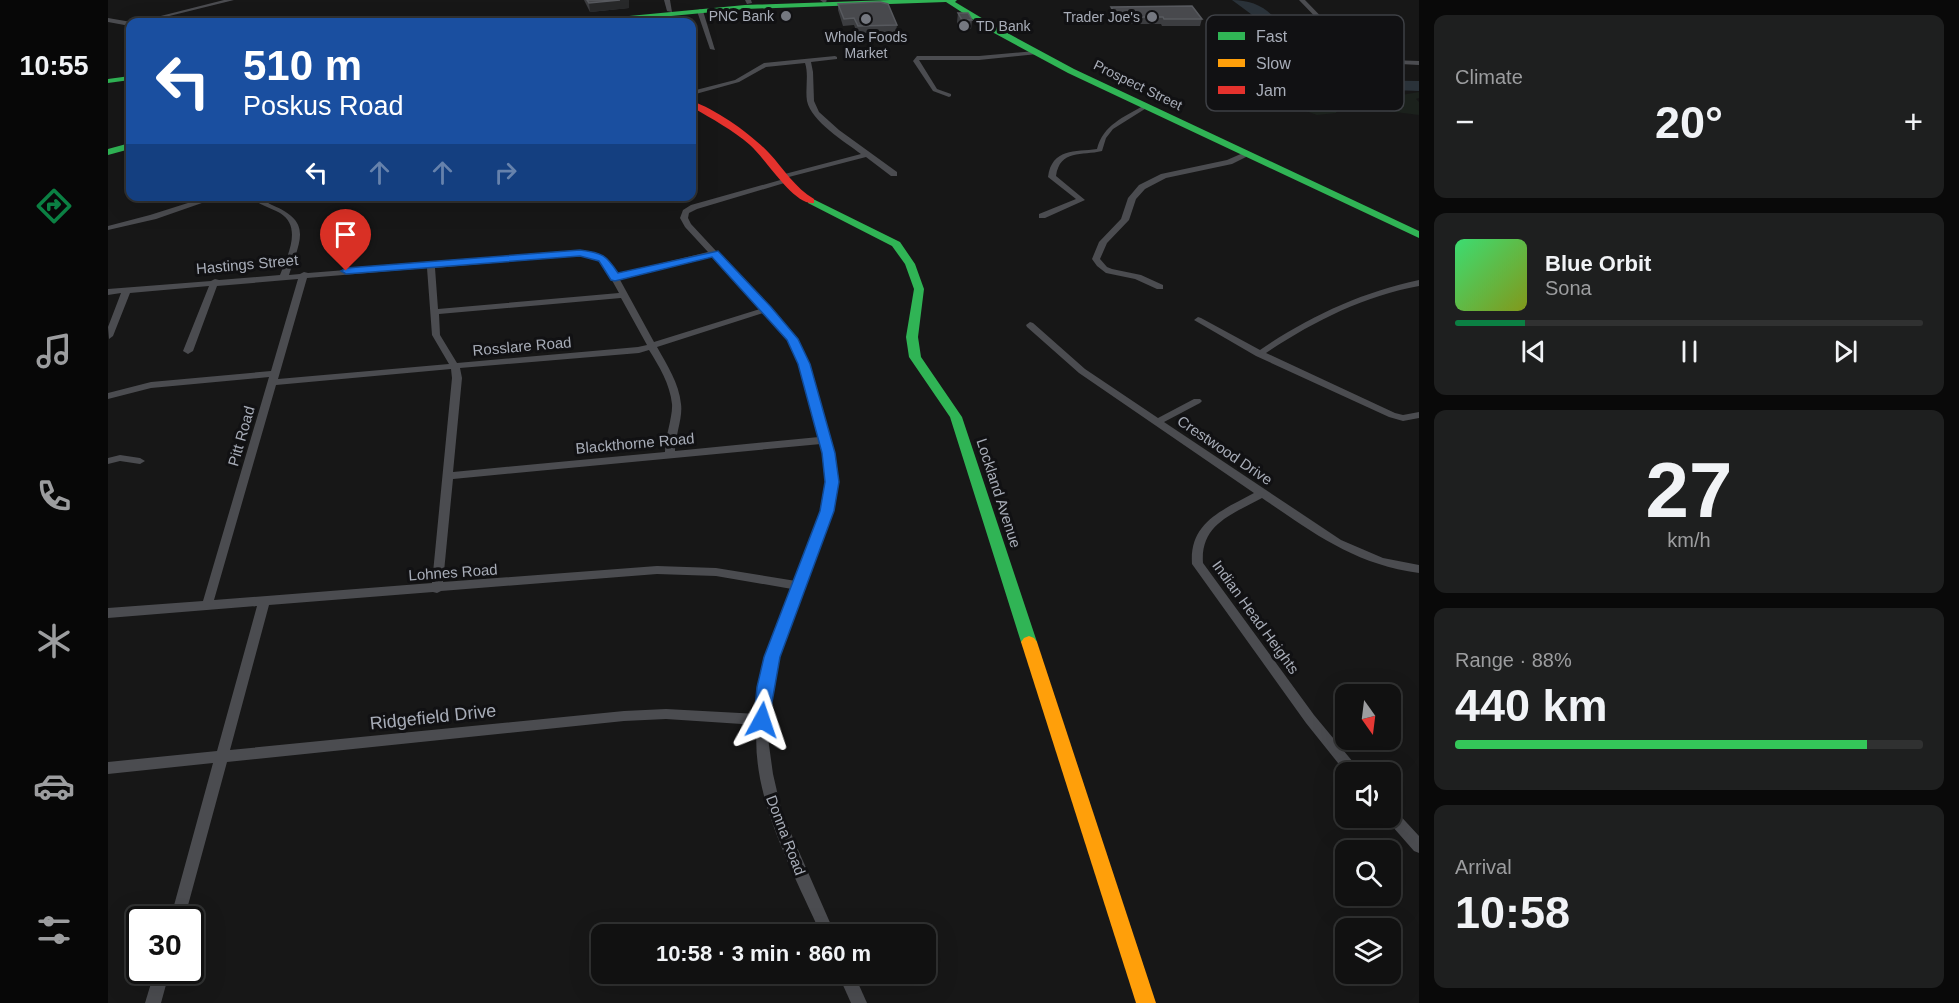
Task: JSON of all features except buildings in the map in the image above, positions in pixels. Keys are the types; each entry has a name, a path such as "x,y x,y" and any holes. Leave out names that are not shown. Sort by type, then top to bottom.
{"main road":[{"path":"586,18 669,5 847,0"},
{"name":"Prospect Street","path":"947,0 1035,52 1145,107 1419,235"},
{"path":"638,18 760,6 953,0"},
{"path":"108,77 126,75"},
{"name":"Lockland Avenue","path":"696,106 746,137 770,158 801,196 896,244 905,253 917,276 920,296 913,340 917,362 947,400 956,417 1146,1003"},
{"path":"108,152 126,148"}],"street":[{"path":"157,18 231,0"},
{"path":"1302,0 1317,15"},
{"path":"700,11 713,49"},
{"path":"108,20 126,23"},
{"path":"949,95 933,88 916,61 917,58 989,57 1035,52"},
{"path":"696,92 736,81 764,65 835,58"},
{"path":"807,61 810,68 810,99 815,112 822,121 894,174"},
{"path":"1404,62 1419,63"},
{"path":"1042,216 1081,200 1052,177 1059,158 1069,153 1099,151 1105,135 1111,128 1145,107"},
{"path":"785,179 868,154"},
{"path":"1160,288 1138,277 1113,273 1103,268 1096,259 1103,242 1125,219 1134,194 1150,181 1170,174 1229,162 1246,155"},
{"name":"Donna Road","path":"785,179 694,207 686,212 685,221 788,333 800,355 832,472 830,500 768,671 762,720 763,755 775,813 824,924"},
{"path":"108,228 203,201"},
{"path":"263,201 287,215 295,225 296,234 284,276"},
{"name":"Hastings Street","path":"108,292 304,274 580,253 594,255 603,259 615,277 672,383 676,398 670,455"},
{"path":"615,277 714,253"},
{"path":"431,265 437,340 455,367 457,378 437,589"},
{"name":"Pitt Road","path":"207,606 304,274"},
{"path":"188,351 215,281"},
{"path":"1259,354 1293,332 1375,294 1419,283"},
{"path":"109,336 127,290"},
{"path":"435,312 624,295"},
{"name":"Rosslare Road","path":"108,396 151,386 455,367 631,351 652,347 767,309"},
{"path":"1197,320 1259,354 1403,418 1419,415"},
{"name":"Crestwood Drive","path":"1030,325 1073,365 1349,549 1383,562 1419,569"},
{"path":"1157,422 1197,401"},
{"name":"Blackthorne Road","path":"447,476 825,440"},
{"path":"108,461 128,458 140,461"},
{"name":"Indian Head Heights","path":"1262,493 1216,520 1202,533 1196,547 1198,564 1303,710 1345,762"},
{"name":"Lohnes Road","path":"108,613 672,570 730,574 799,586"},
{"path":"181,906 264,602"},
{"name":"Ridgefield Drive","path":"108,768 634,715 687,715 762,720"},
{"path":"1401,826 1419,846"},
{"path":"153,1003 159,984"},
{"path":"850,984 859,1003"}],"shaded area":[{"path":"1232,0 1246,1 1272,15 1252,15"},
{"path":"1404,81 1419,81 1419,91 1404,90"},
{"path":"1419,92 1419,98 1416,99 1419,102 1419,115 1387,111 1404,111 1404,94"},
{"path":"1306,111 1337,111 1336,113 1317,115"}],"traffic: fast":[{"path":"947,0 997,31 1071,71 1419,235"},
{"path":"631,18 745,7 953,0"},
{"path":"108,81 126,79"},
{"path":"108,152 126,147"},
{"path":"811,201 896,244 910,264 919,289 912,337 915,357 956,417 1029,642"}],"traffic: slow":[{"path":"1029,642 1146,1003"}],"traffic: jam":[{"path":"696,106 746,137 768,157 790,185 811,201"}],"place":[{"name":"PNC Bank","path":"786,16"},
{"name":"Trader Joe's","path":"1152,17"},
{"name":"Whole Foods Market","path":"866,19"},
{"name":"TD Bank","path":"964,26"}],"route":[{"path":"346,271 580,253 603,259 615,277 665,267 714,253 767,309 792,339 804,364 829,453 832,482 827,511 772,657 765,687 762,720"}]}
